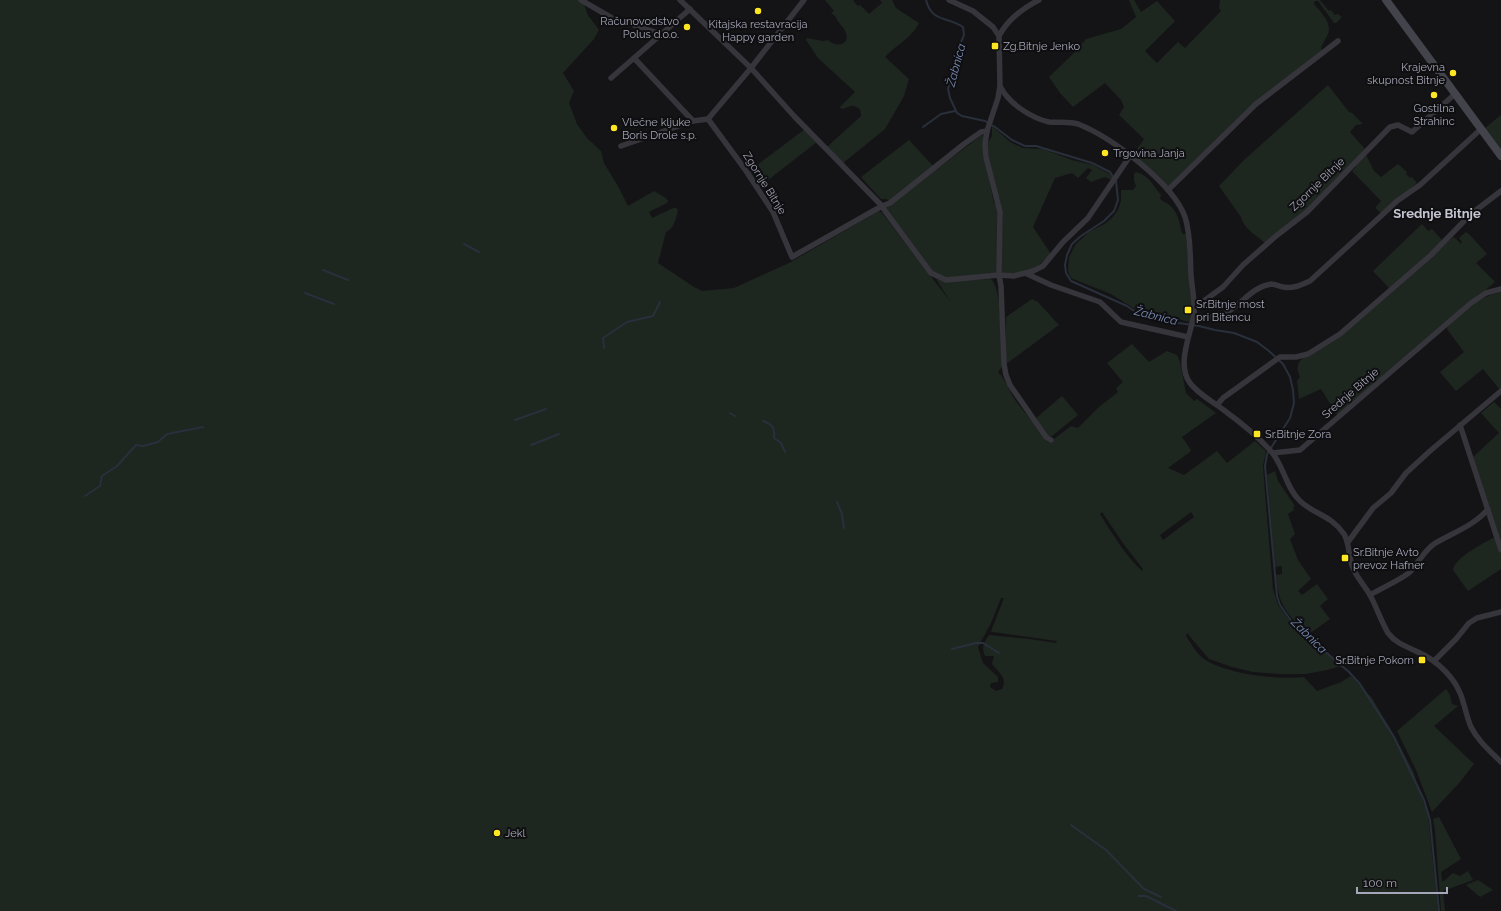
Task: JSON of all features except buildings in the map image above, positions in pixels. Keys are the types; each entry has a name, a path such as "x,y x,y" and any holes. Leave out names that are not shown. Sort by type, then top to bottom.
{"main road":[{"path":"1386,0 1501,156"}],"street":[{"path":"581,0 612,18 661,34"},
{"path":"680,0 751,68 794,116 882,206 888,217 931,273 946,280 999,275 1014,276 1033,271 1043,266 1063,242 1088,218 1130,156"},
{"path":"621,146 693,122 708,119 751,68 804,0"},
{"path":"949,0 973,11 988,22 998,36 1000,86 998,98 988,129 986,157 1000,212 999,275 1001,286 1004,364 1010,385 1046,437 1051,440"},
{"path":"998,36 1002,29 1023,9 1040,0"},
{"path":"611,78 690,9"},
{"path":"1168,190 1256,104 1338,41"},
{"path":"634,58 693,122"},
{"path":"1000,86 1011,101 1033,116 1049,122 1071,122 1085,127 1114,143 1168,190 1181,207 1188,228 1194,302 1193,317 1184,358 1187,378 1196,389 1273,453 1295,496 1307,507 1329,518 1344,534 1348,542 1348,553 1352,566 1370,595 1384,627 1392,638 1400,644 1434,661 1456,684 1465,705 1471,726 1480,742 1501,762"},
{"name":"Zgornje Bitnje","path":"1194,302 1201,303 1223,287 1271,240 1307,212 1390,127 1398,125 1412,132 1456,94"},
{"name":"Zgornje Bitnje","path":"708,119 744,168 773,212 792,256 890,203 970,140 988,129"},
{"path":"1193,317 1223,315 1257,289 1272,284 1284,287 1297,287 1310,281 1398,201 1420,185 1483,132"},
{"path":"1217,405 1223,398 1280,357 1296,357 1308,354 1340,334 1431,255 1471,214 1501,190"},
{"path":"1025,273 1051,285 1100,302 1121,322 1188,337"},
{"name":"Srednje Bitnje","path":"1273,453 1300,450 1471,303 1486,293 1501,289"},
{"path":"1348,542 1373,508 1391,493 1406,473 1501,392"},
{"path":"1460,426 1501,550"},
{"path":"1370,595 1409,573 1427,550 1433,545 1474,521 1488,509"},
{"path":"1434,661 1456,639 1469,623 1476,618 1501,612"}],"shaded area":[{"path":"0,0 578,0 583,2 588,15 599,30 594,39 563,73 574,91 569,103 577,124 587,138 601,151 604,163 628,206 654,191 666,198 668,201 667,203 649,212 652,218 673,208 678,210 673,226 666,232 658,263 694,287 702,291 734,288 789,263 879,211 950,301 936,279 944,281 991,279 998,294 1001,320 1002,367 998,372 1004,379 1018,404 1050,442 1071,426 1078,428 1099,407 1118,392 1116,388 1123,382 1107,363 1132,344 1149,362 1167,351 1177,355 1180,362 1186,393 1194,401 1197,399 1216,413 1182,437 1191,450 1168,468 1184,475 1217,451 1227,463 1255,441 1266,451 1263,465 1265,492 1273,589 1278,605 1293,625 1341,666 1306,674 1253,672 1209,659 1187,633 1186,636 1200,656 1212,664 1224,668 1266,677 1304,677 1317,691 1341,682 1351,676 1372,698 1413,771 1428,815 1438,911 0,911","holes":["1102,512 1143,569 1142,571 1124,551 1100,514","1191,512 1194,517 1163,540 1160,535","1001,598 1004,598 991,631 992,632 1057,641 1056,643 989,635 983,650 985,656 994,656 992,664 1002,676 1004,682 1002,689 996,691 990,687 991,683 998,682 998,677 983,663 978,647 991,623"]},
{"path":"825,0 854,0 853,1 858,6 860,5 869,14 882,3 880,0 892,0 896,8 919,23 912,34 885,57 909,79 904,96 885,129 843,163 827,147 861,116 860,109 855,106 842,109 840,107 855,92 818,58 806,40 807,38 823,41 828,40 835,44 842,44 846,40 847,37 845,31 836,17 831,13 834,11"},
{"path":"1129,0 1134,0 1141,12 1157,1 1175,21 1145,51 1157,63 1178,42 1185,48 1221,11 1219,8 1220,0 1320,0 1329,11 1331,10 1335,15 1338,14 1342,17 1334,23 1318,1 1315,1 1314,4 1326,19 1329,27 1329,32 1321,48 1322,50 1259,99 1168,187 1132,156 1144,139 1119,115 1124,107 1121,100 1105,83 1073,107 1060,93 1049,77 1086,39 1121,29 1136,17"},
{"path":"1328,85 1349,112 1363,124 1356,125 1350,132 1365,149 1306,211 1265,243 1245,225 1219,186 1245,159"},
{"path":"1501,115 1501,151 1485,128"},
{"path":"992,126 1010,142 1023,148 1043,149 1072,160 1093,165 1115,177 1112,180 1105,177 1091,182 1086,178 1092,170 1088,168 1078,178 1072,173 1055,178 1033,227 1051,254 1034,268 1023,272 1002,273 1002,212 990,165 987,144 992,136"},
{"path":"805,129 817,142 759,187 749,171"},
{"path":"982,135 984,136 984,157 998,216 997,274 947,278 932,272 885,208"},
{"path":"909,140 934,167 889,201 886,199 881,199 861,177"},
{"path":"1366,155 1374,171 1381,177 1398,164 1407,172 1406,174 1410,178 1412,177 1417,183 1381,213 1375,208 1381,201 1352,171 1356,167 1355,165"},
{"path":"1136,172 1148,178 1161,195 1161,200 1173,208 1177,214 1183,234 1186,234 1192,306 1190,322 1135,309 1111,294 1071,278 1068,271 1069,257 1076,244 1089,232 1112,218 1118,210 1121,201 1121,190 1133,190 1136,186 1134,174"},
{"path":"1422,224 1428,231 1432,229 1442,240 1430,253 1390,289 1373,271"},
{"path":"1466,232 1487,254 1476,263 1495,282 1338,416 1321,389 1299,399 1297,381 1300,377 1298,367 1301,360 1317,351 1446,242 1454,237 1461,244 1462,242 1459,238"},
{"path":"1501,292 1501,389 1500,390 1483,369 1456,391 1440,372 1464,352 1447,329 1448,326 1478,301"},
{"path":"1032,299 1038,302 1059,325 1006,364 1006,317"},
{"path":"1062,396 1078,415 1052,436 1047,436 1036,418"},
{"path":"1494,402 1501,409 1501,544 1473,457 1499,433 1481,413"},
{"path":"1275,471 1278,481 1295,506 1293,507 1294,510 1288,514 1295,534 1290,539 1298,560 1311,579 1298,591 1302,595 1317,584 1328,599 1320,606 1330,619 1309,634 1289,615 1285,609 1277,585 1276,575 1282,574 1282,566 1275,567 1267,475"},
{"path":"1495,537 1501,554 1501,569 1468,591 1453,570 1455,565 1464,555"},
{"path":"1446,689 1450,695 1452,704 1458,706 1434,726 1474,764 1460,782 1432,812 1416,770 1397,731"},
{"path":"1439,817 1461,859 1441,872 1442,881 1453,873 1460,876 1468,871 1473,880 1443,891 1445,911 1441,911 1433,819"},
{"path":"1478,880 1493,890 1480,897 1466,885"}],"waterway":[{"name":"Žabnica","path":"926,0 932,12 936,16 963,27 964,35 958,49 948,89 950,98 957,113 962,116 985,121 1012,140 1025,146 1036,146 1092,163 1110,172 1116,181 1118,200 1114,211 1104,221 1081,236 1072,244 1067,255 1065,265 1066,273 1071,281 1127,306 1140,315 1234,333 1257,342 1283,364 1290,377 1294,403 1290,418 1267,454 1265,466 1277,596 1280,605 1294,625 1349,672 1360,684 1394,737 1424,800 1430,820 1439,911"},
{"path":"923,127 941,114 955,111"},
{"path":"464,244 479,252"},
{"path":"323,270 348,280"},
{"path":"305,293 334,304"},
{"path":"604,348 603,338 627,322 653,316 660,302"},
{"path":"515,420 546,409"},
{"path":"730,413 735,416"},
{"path":"763,421 773,427 774,438 781,443 785,452"},
{"path":"85,496 100,486 102,476 117,466 136,445 143,446 158,442 167,434 203,427"},
{"path":"531,445 559,434"},
{"path":"837,502 842,514 844,528"},
{"path":"952,649 976,643 983,643 999,653"},
{"path":"1071,825 1106,850 1144,889 1161,897"},
{"path":"1139,896 1146,896 1176,911"}],"place":[{"name":"Kitajska restavracija Happy garden","path":"758,11"},
{"name":"Računovodstvo Polus d.o.o.","path":"687,27"},
{"name":"Zg.Bitnje Jenko","path":"995,46"},
{"name":"Krajevna skupnost Bitnje","path":"1453,73"},
{"name":"Gostilna Strahinc","path":"1434,95"},
{"name":"Vlečne kljuke Boris Drole s.p.","path":"614,128"},
{"name":"Trgovina Janja","path":"1105,153"},
{"name":"Sr.Bitnje most pri Bitencu","path":"1188,310"},
{"name":"Sr.Bitnje Zora","path":"1257,434"},
{"name":"Sr.Bitnje Avto prevoz Hafner","path":"1345,558"},
{"name":"Sr.Bitnje Pokorn","path":"1422,660"},
{"name":"Jekl","path":"497,833"}],"district":[{"name":"Srednje Bitnje","path":"1437,213"}]}
